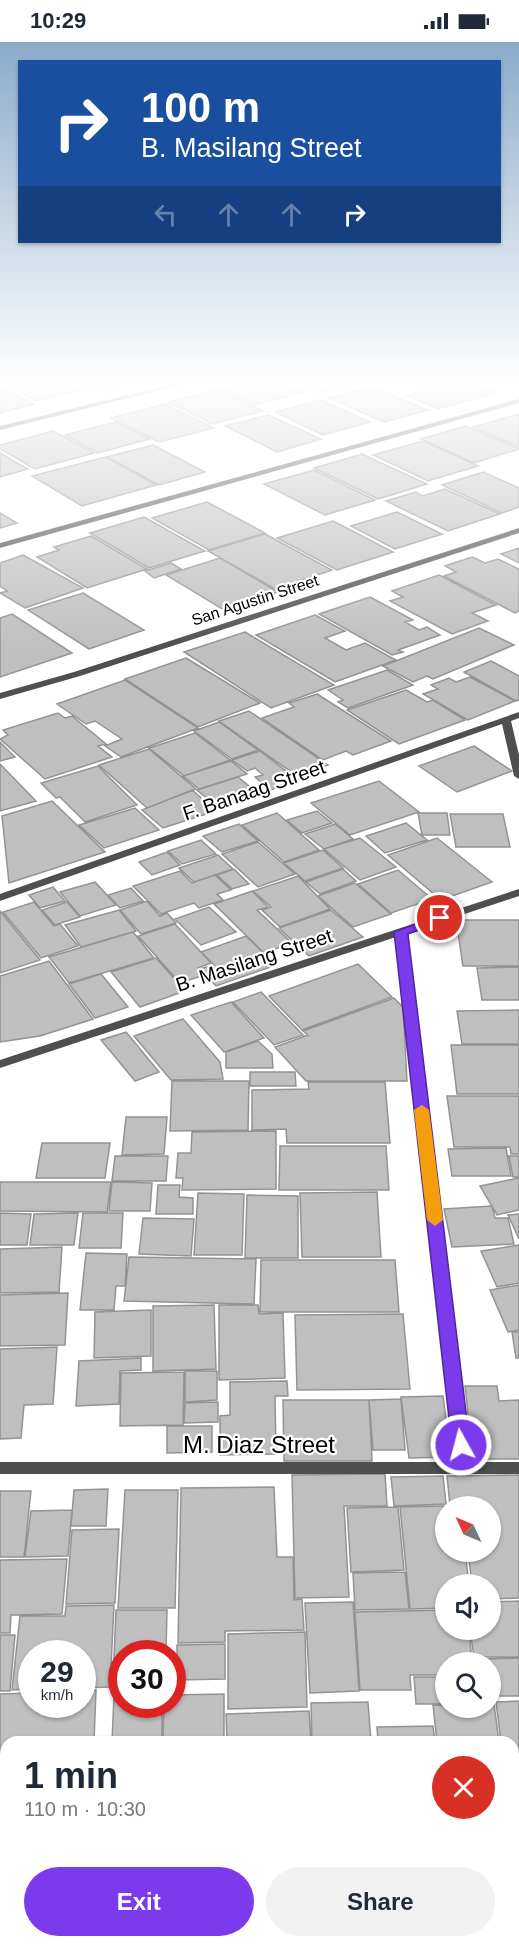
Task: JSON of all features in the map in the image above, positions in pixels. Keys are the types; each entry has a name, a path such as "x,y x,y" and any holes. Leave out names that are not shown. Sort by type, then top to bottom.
{"street":[{"path":"0,546 265,472"},
{"name":"San Agustin Street","path":"0,696 77,674 519,530"},
{"name":"F. Banaag Street","path":"0,898 519,716"},
{"path":"506,720 519,776"},
{"name":"B. Masilang Street","path":"0,1064 519,892"},
{"path":"401,932 464,1468"},
{"name":"M. Diaz Street","path":"0,1468 519,1468"}],"building":[{"path":"0,472 18,472 0,477"},
{"path":"48,472 133,472 156,485 82,506 32,476"},
{"path":"135,472 205,472 159,485"},
{"path":"307,472 318,472 375,500 325,515 264,484"},
{"path":"322,472 401,472 427,484 378,499"},
{"path":"409,472 458,472 428,481"},
{"path":"483,472 519,488 519,507 502,513 442,485"},
{"path":"445,489 500,514 448,531 386,501 416,492 422,496"},
{"path":"207,502 265,533 209,550 152,518"},
{"path":"397,512 442,534 395,549 351,526"},
{"path":"0,513 17,523 0,528"},
{"path":"144,517 205,551 149,568 90,533"},
{"path":"333,521 393,552 337,570 277,538"},
{"path":"265,534 332,570 275,589 208,551"},
{"path":"91,536 147,569 87,588 37,557 59,550 54,547"},
{"path":"519,548 519,563 501,554"},
{"path":"23,555 83,588 25,608 0,593 7,591 0,586 0,563"},
{"path":"472,557 485,563 498,559 519,569 519,611 515,613 444,576 456,572 445,566"},
{"path":"220,558 278,592 224,610 166,575"},
{"path":"171,563 181,569 154,578 145,571"},
{"path":"439,575 496,605 472,613 488,621 452,634 390,601 403,597 392,591"},
{"path":"83,593 144,630 89,649 28,610"},
{"path":"370,597 413,620 405,622 419,630 427,627 440,635 398,650 403,652 392,655 319,614"},
{"path":"12,614 72,653 0,677 0,618"},
{"path":"315,615 345,631 325,638 346,650 365,643 396,660 335,682 256,635"},
{"path":"479,628 514,645 433,679 427,676 413,682 383,666"},
{"path":"245,632 334,685 271,708 184,652"},
{"path":"186,658 260,703 198,727 125,679"},
{"path":"491,661 519,676 519,700 516,701 464,672"},
{"path":"387,670 413,685 348,708 338,702 343,700 328,690"},
{"path":"470,677 515,701 468,720 423,694 438,689 431,685 449,678 456,682"},
{"path":"125,680 198,728 121,757 105,746 122,739 95,721 86,724 57,704"},
{"path":"406,690 427,702 433,700 465,720 399,744 347,710"},
{"path":"317,694 391,741 353,755 346,751 323,760 262,718 294,707 289,703"},
{"path":"249,711 328,765 297,776 219,721"},
{"path":"58,713 65,718 72,716 106,744 98,746 112,757 45,779 0,739 8,735 3,730"},
{"path":"219,722 258,750 232,759 194,731"},
{"path":"195,733 230,760 184,776 149,748"},
{"path":"0,742 15,757 0,761"},
{"path":"474,746 512,771 457,792 419,766"},
{"path":"149,749 196,789 147,808 99,765"},
{"path":"260,751 298,780 271,790 255,777 263,775 255,768 247,771 232,760"},
{"path":"231,761 247,774 199,789 183,776"},
{"path":"0,764 36,801 0,811"},
{"path":"98,766 137,805 85,822 60,797 56,798 41,783"},
{"path":"238,777 260,795 218,808 197,790"},
{"path":"379,781 419,812 350,835 311,803"},
{"path":"192,790 216,811 163,828 142,810"},
{"path":"52,801 105,852 9,883 2,816"},
{"path":"135,808 159,830 104,848 79,825"},
{"path":"317,811 332,823 302,833 287,820"},
{"path":"277,813 319,850 284,862 242,825"},
{"path":"418,813 447,813 450,835 422,835"},
{"path":"450,814 503,814 510,847 456,847"},
{"path":"406,823 427,840 385,853 366,836"},
{"path":"239,824 258,841 222,852 203,836"},
{"path":"335,824 353,839 324,849 305,834"},
{"path":"360,838 396,867 360,880 324,849"},
{"path":"437,838 492,882 441,900 388,855"},
{"path":"201,840 216,854 182,864 168,851"},
{"path":"258,842 295,874 258,887 222,854"},
{"path":"323,850 343,868 305,881 284,863"},
{"path":"167,852 180,865 152,875 139,862"},
{"path":"218,855 233,869 194,882 179,868"},
{"path":"234,869 249,884 232,889 217,875"},
{"path":"343,869 356,881 320,894 306,882"},
{"path":"398,870 432,899 391,913 358,884"},
{"path":"180,871 192,883 215,875 231,890 217,894 223,900 199,908 194,903 161,914 133,886"},
{"path":"298,876 330,909 280,927 262,910 271,907 253,891"},
{"path":"95,882 116,905 80,916 60,892"},
{"path":"355,883 391,914 353,927 318,896"},
{"path":"53,887 65,901 40,908 29,895"},
{"path":"131,888 143,901 120,908 108,895"},
{"path":"252,891 268,907 257,910 292,943 264,953 214,904"},
{"path":"147,901 160,916 167,913 176,923 141,934 120,910"},
{"path":"34,902 54,926 60,924 78,946 41,958 3,912"},
{"path":"67,902 80,917 55,925 42,910"},
{"path":"209,907 236,932 201,945 175,919"},
{"path":"119,910 136,931 81,947 65,925"},
{"path":"331,910 363,937 309,956 279,928"},
{"path":"0,911 40,960 0,973"},
{"path":"456,920 519,920 519,966 463,966"},
{"path":"175,924 211,963 198,968 205,975 180,983 138,936"},
{"path":"133,932 154,958 69,983 49,957"},
{"path":"246,936 276,965 216,986 200,969 214,965 201,952"},
{"path":"156,958 185,991 140,1007 111,972"},
{"path":"49,961 93,1019 40,1036 0,1042 0,976"},
{"path":"358,964 392,997 302,1030 269,996"},
{"path":"519,967 519,1000 482,1000 477,968"},
{"path":"101,974 128,1007 95,1018 69,984"},
{"path":"261,992 303,1035 274,1045 233,1002"},
{"path":"394,998 403,1007 407,1081 306,1081 275,1047 308,1035 303,1031"},
{"path":"231,1002 264,1038 224,1052 191,1015"},
{"path":"519,1010 519,1044 462,1044 457,1011"},
{"path":"183,1019 220,1062 223,1079 171,1080 134,1036"},
{"path":"126,1032 159,1072 135,1081 101,1040"},
{"path":"258,1041 272,1054 273,1068 226,1068 226,1052"},
{"path":"451,1045 519,1045 519,1094 457,1094"},
{"path":"250,1072 295,1072 296,1086 250,1086"},
{"path":"172,1081 249,1081 248,1130 170,1131"},
{"path":"308,1082 385,1082 390,1143 287,1143 286,1129 252,1130 252,1090 309,1089"},
{"path":"447,1096 519,1096 519,1154 511,1154 510,1147 454,1147"},
{"path":"126,1117 167,1117 164,1154 122,1155"},
{"path":"276,1131 276,1189 182,1190 183,1178 176,1178 178,1153 191,1153 192,1132"},
{"path":"42,1143 110,1143 105,1178 36,1178"},
{"path":"280,1146 386,1146 389,1190 279,1190"},
{"path":"506,1148 511,1176 452,1176 448,1149"},
{"path":"115,1156 168,1156 166,1181 112,1181"},
{"path":"509,1156 519,1156 519,1177 513,1177"},
{"path":"519,1178 519,1210 497,1215 480,1186"},
{"path":"0,1182 111,1182 107,1212 0,1211"},
{"path":"112,1182 152,1183 150,1211 109,1211"},
{"path":"158,1185 180,1185 179,1197 193,1198 193,1214 156,1214"},
{"path":"377,1192 381,1257 302,1257 300,1193"},
{"path":"198,1193 244,1194 242,1255 194,1255"},
{"path":"247,1195 298,1196 298,1258 245,1258"},
{"path":"492,1206 495,1218 508,1218 514,1244 452,1247 444,1209"},
{"path":"0,1213 31,1214 27,1245 0,1245"},
{"path":"78,1213 74,1245 30,1245 34,1214"},
{"path":"83,1213 123,1213 121,1248 79,1248"},
{"path":"519,1214 519,1239 508,1215"},
{"path":"143,1218 194,1219 191,1256 139,1254"},
{"path":"519,1245 519,1283 497,1287 481,1251"},
{"path":"62,1247 59,1292 0,1293 0,1249"},
{"path":"86,1253 127,1254 125,1286 116,1286 114,1310 80,1310"},
{"path":"129,1257 256,1259 254,1304 124,1301"},
{"path":"261,1260 395,1260 399,1312 260,1312"},
{"path":"519,1285 519,1330 508,1332 490,1290"},
{"path":"68,1293 65,1345 0,1346 0,1295"},
{"path":"214,1305 216,1369 153,1371 153,1306"},
{"path":"219,1305 258,1305 259,1314 283,1313 285,1378 219,1380"},
{"path":"151,1310 151,1356 94,1358 95,1312"},
{"path":"403,1314 410,1389 297,1390 295,1315"},
{"path":"512,1332 519,1332 519,1358 516,1358"},
{"path":"57,1347 53,1404 24,1405 21,1438 0,1439 0,1349"},
{"path":"141,1358 141,1370 120,1371 119,1404 76,1406 79,1361"},
{"path":"185,1371 217,1371 217,1400 185,1402"},
{"path":"184,1372 183,1425 120,1426 121,1373"},
{"path":"287,1381 288,1396 275,1396 276,1454 220,1455 220,1416 230,1415 230,1382"},
{"path":"465,1386 497,1386 499,1401 519,1400 519,1459 473,1459"},
{"path":"443,1396 451,1457 409,1458 401,1397"},
{"path":"401,1399 405,1450 373,1450 369,1400"},
{"path":"283,1400 369,1400 372,1461 284,1461"},
{"path":"218,1402 218,1422 184,1423 185,1403"},
{"path":"167,1426 212,1426 212,1452 167,1453"},
{"path":"385,1474 387,1506 344,1506 349,1597 295,1598 292,1475"},
{"path":"519,1475 519,1598 501,1599 501,1574 471,1574 469,1562 501,1562 501,1496 449,1496 447,1476"},
{"path":"443,1476 445,1496 435,1496 435,1504 394,1506 391,1477"},
{"path":"274,1487 277,1557 293,1557 294,1600 302,1599 304,1630 225,1631 225,1642 186,1643 186,1640 178,1640 181,1488"},
{"path":"108,1489 106,1526 71,1526 74,1490"},
{"path":"125,1490 178,1490 175,1608 118,1608"},
{"path":"0,1491 31,1491 24,1557 0,1557"},
{"path":"435,1506 435,1562 466,1562 468,1574 435,1574 435,1608 410,1609 400,1507"},
{"path":"398,1507 404,1570 351,1572 347,1508"},
{"path":"72,1510 68,1556 25,1557 31,1511"},
{"path":"119,1529 115,1603 66,1604 72,1530"},
{"path":"67,1559 62,1614 11,1615 10,1633 0,1633 0,1560"},
{"path":"405,1572 409,1609 355,1610 353,1573"},
{"path":"519,1601 519,1657 501,1657 501,1652 473,1652 472,1640 501,1640 501,1602"},
{"path":"353,1602 359,1691 310,1693 305,1603"},
{"path":"114,1605 112,1640 108,1640 108,1687 96,1688 96,1640 18,1640 18,1690 12,1690 20,1616 65,1616 66,1606"},
{"path":"116,1610 167,1610 166,1640 115,1640"},
{"path":"435,1610 435,1640 470,1640 471,1652 435,1652 435,1675 410,1675 411,1690 360,1690 355,1612"},
{"path":"305,1632 307,1707 228,1709 228,1634"},
{"path":"0,1635 15,1635 10,1691 0,1691"},
{"path":"225,1644 225,1679 186,1680 186,1645"},
{"path":"519,1658 519,1696 501,1696 501,1659"},
{"path":"414,1677 435,1677 435,1704 416,1704"},
{"path":"18,1693 18,1718 95,1718 94,1736 0,1736 0,1694"},
{"path":"224,1694 224,1736 163,1736 164,1718 186,1718 186,1695"},
{"path":"519,1701 519,1736 500,1736 498,1718 501,1718 501,1702"},
{"path":"368,1702 371,1736 312,1736 311,1703"},
{"path":"433,1705 435,1705 435,1718 496,1718 498,1736 436,1736"},
{"path":"309,1711 311,1736 227,1736 226,1714"},
{"path":"113,1718 162,1718 162,1736 112,1736"},
{"path":"433,1726 434,1736 378,1736 377,1727"}],"slow traffic":[{"path":"422,1110 435,1220"}],"route":[{"path":"440,918 401,932 461,1445"}]}
